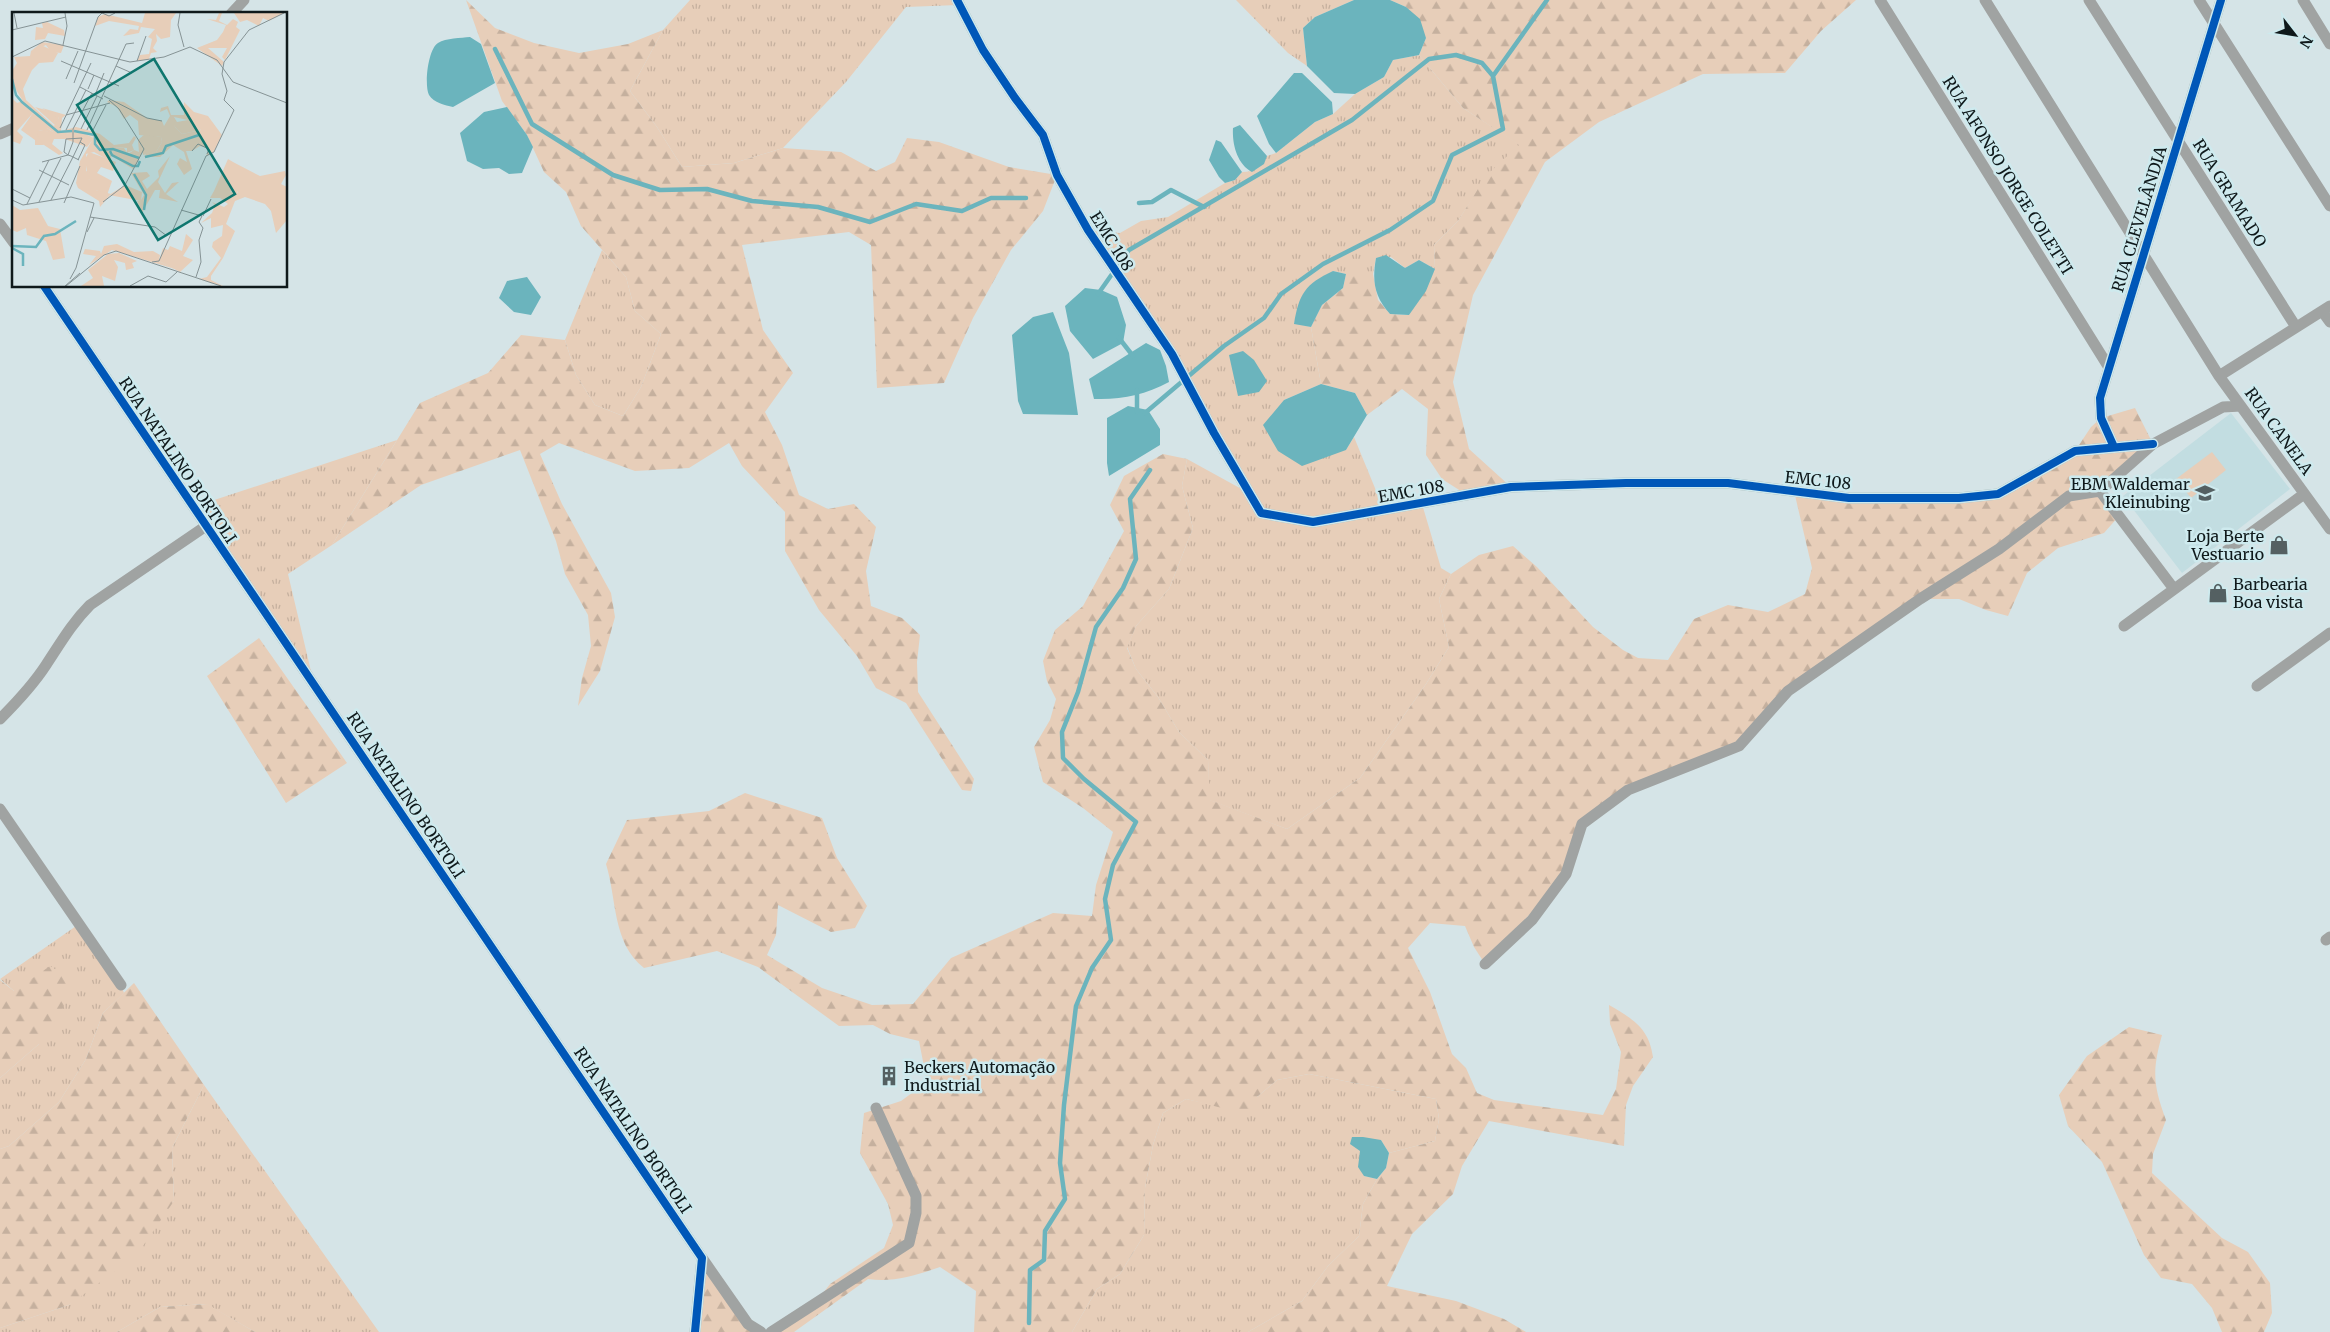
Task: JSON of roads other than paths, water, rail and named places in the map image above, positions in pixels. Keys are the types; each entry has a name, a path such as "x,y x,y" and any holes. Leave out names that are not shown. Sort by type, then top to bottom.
{"street":[{"path":"233,12 244,0"},
{"name":"EMC 108","path":"957,0 983,50 1015,98 1043,135 1057,175 1088,230 1172,354 1214,433 1261,514 1312,522 1511,487 1626,483 1728,483 1849,498 1959,498 1998,494 2075,451 2153,444"},
{"name":"RUA AFONSO JORGE COLETTI","path":"1880,0 2108,366"},
{"name":"RUA CANELA","path":"1985,0 2219,376 2330,529"},
{"name":"RUA GRAMADO","path":"2089,0 2296,327"},
{"path":"2199,0 2330,206"},
{"name":"RUA CLEVELÂNDIA","path":"2114,447 2101,418 2100,398 2108,366 2221,0"},
{"path":"2302,0 2330,44"},
{"path":"0,134 12,129"},
{"path":"0,224 12,240"},
{"name":"RUA NATALINO BORTOLI","path":"45,288 702,1258 748,1324 761,1332"},
{"path":"2219,376 2326,308 2330,322"},
{"path":"1485,964 1532,920 1566,874 1582,824 1628,790 1739,746 1788,691 1920,599 1999,549 2069,496 2100,491 2153,444 2223,407 2241,406"},
{"path":"2100,491 2174,589"},
{"path":"2124,626 2304,494"},
{"path":"0,719 19,700 45,667 74,620 90,604 206,526"},
{"path":"2257,686 2330,632"},
{"path":"0,809 121,985"},
{"path":"771,1332 909,1243 916,1213 916,1196 876,1108"},
{"path":"695,1332 702,1258"}],"water":[{"path":"1354,0 1390,0 1406,7 1420,19 1426,38 1419,55 1393,60 1384,77 1355,94 1334,93 1307,66 1303,28 1315,17"},
{"path":"470,37 481,44 495,83 453,107 437,102 429,95 427,84 429,59 432,52 438,43 445,40"},
{"path":"1294,73 1302,73 1332,102 1333,114 1315,122 1276,153 1269,144 1257,116"},
{"path":"507,107 527,135 533,147 522,173 509,174 499,168 483,169 467,161 460,133 484,112"},
{"path":"1240,125 1267,156 1264,164 1252,172 1243,164 1236,153 1233,128"},
{"path":"1216,140 1221,142 1242,172 1235,180 1225,183 1209,160"},
{"path":"1386,255 1405,268 1419,260 1435,269 1426,291 1409,315 1390,314 1377,294 1374,281 1376,258"},
{"path":"1333,271 1346,274 1343,288 1322,305 1311,327 1294,324 1298,305 1305,291 1323,276"},
{"path":"527,277 541,297 531,315 514,312 499,298 507,281"},
{"path":"1085,288 1101,290 1117,297 1126,325 1123,343 1093,359 1070,331 1065,306"},
{"path":"1053,312 1069,353 1078,415 1023,414 1018,401 1012,335 1033,317"},
{"path":"1146,343 1160,350 1169,382 1133,396 1114,399 1094,399 1089,379"},
{"path":"1243,351 1254,360 1267,381 1259,392 1238,396 1229,355"},
{"path":"1321,384 1355,393 1367,415 1346,450 1302,466 1278,451 1263,425 1284,400"},
{"path":"1128,406 1148,410 1160,429 1160,445 1109,476 1107,463 1107,418"},
{"path":"1352,1137 1381,1140 1389,1153 1386,1168 1377,1179 1364,1176 1358,1167 1360,1151 1350,1144"}],"waterway":[{"path":"1145,413 1224,346 1264,318 1281,294 1323,264 1390,230 1433,201 1452,155 1503,129 1493,76 1547,0"},
{"path":"495,49 532,124 613,175 660,190 707,189 752,201 818,207 870,222 916,204 962,211 991,198 1026,198"},
{"path":"1098,294 1129,250 1352,120 1429,59 1456,55 1482,63 1493,76"},
{"path":"1139,203 1152,202 1171,190 1204,207"},
{"path":"1119,338 1133,356"},
{"path":"1137,390 1137,412"},
{"path":"1029,1323 1030,1270 1044,1260 1045,1231 1065,1199 1060,1163 1064,1105 1076,1006 1092,968 1111,940 1105,899 1113,865 1136,822 1084,779 1063,758 1062,732 1078,692 1096,627 1123,588 1136,559 1130,499 1150,470"}],"place":[{"name":"EBM Waldemar Kleinubing","path":"2205,493"},
{"name":"Loja Berte Vestuario","path":"2279,545"},
{"name":"Barbearia Boa vista","path":"2218,593"},
{"name":"Beckers Automação Industrial","path":"889,1076"}]}
